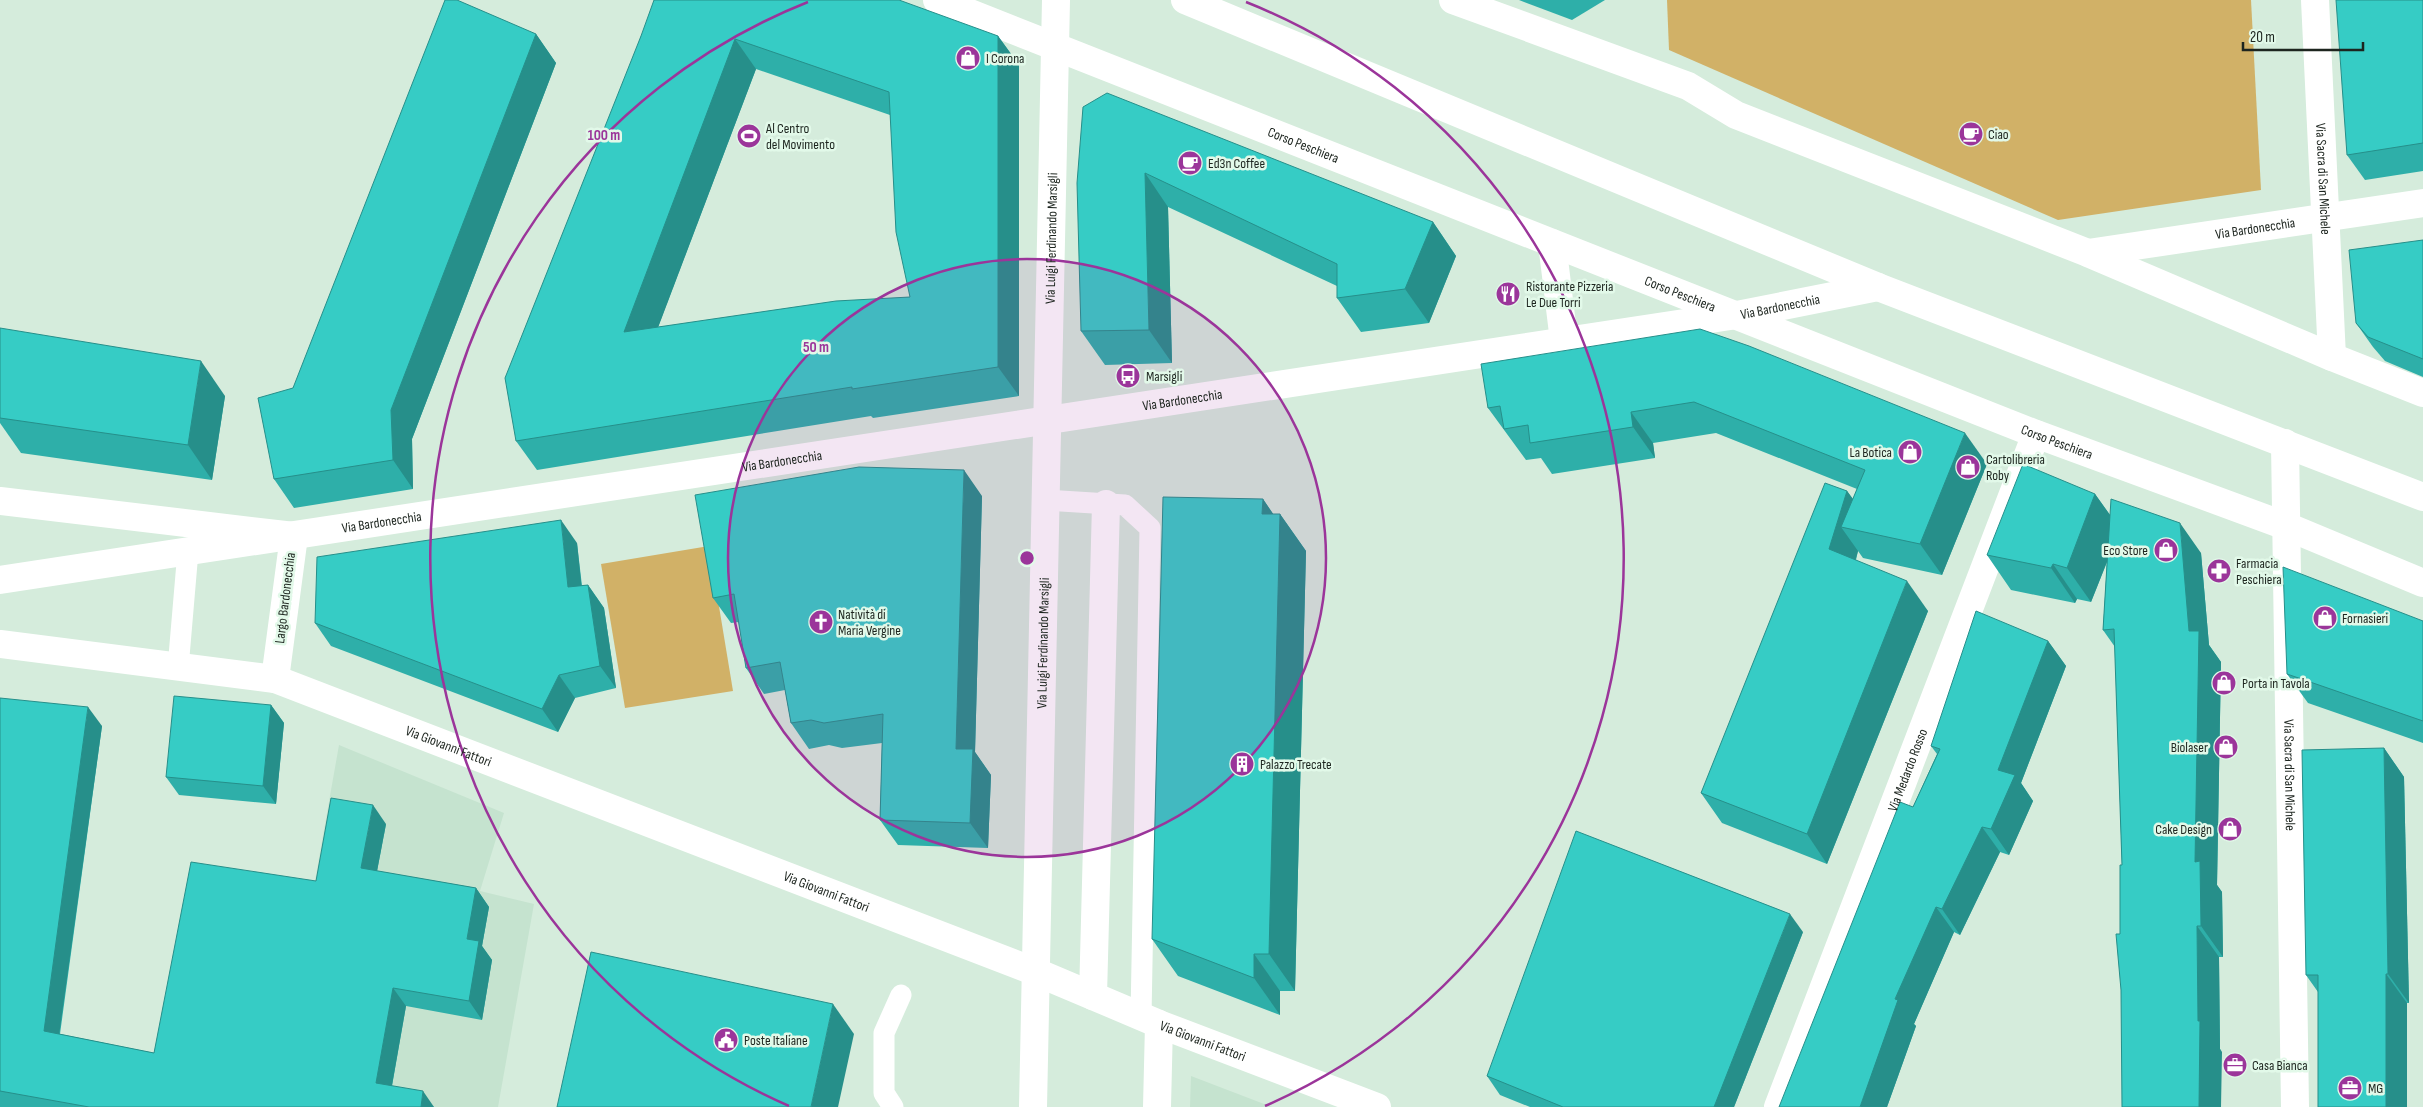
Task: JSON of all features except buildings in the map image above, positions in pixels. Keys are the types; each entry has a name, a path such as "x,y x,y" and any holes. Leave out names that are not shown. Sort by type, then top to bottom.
{"street":[{"name":"Corso Peschiera","path":"938,0 1054,48 1552,242 2036,434 2286,526 2423,583"},
{"name":"Via Luigi Ferdinando Marsigli","path":"1033,1107 1056,0"},
{"path":"1185,0 1878,287 2423,497"},
{"path":"1453,0 1688,86 1736,115 2088,253 2332,357 2423,393"},
{"name":"Via Sacra di San Michele","path":"2315,0 2332,357"},
{"name":"Via Bardonecchia","path":"2088,253 2423,203"},
{"path":"1552,242 1564,341"},
{"name":"Via Bardonecchia","path":"0,580 1047,418 1737,315 1878,287"},
{"name":"Via Medardo Rosso","path":"1778,1107 2013,499 2036,434"},
{"name":"Via Sacra di San Michele","path":"2285,443 2295,1107"},
{"name":"Largo Bardonecchia","path":"0,501 294,536 275,679"},
{"path":"1093,996 1106,504"},
{"path":"0,644 275,679"},
{"name":"Via Giovanni Fattori","path":"275,679 1036,972 1150,1020 1377,1107"},
{"path":"1150,1020 1156,1107"}],"lane":[{"path":"1045,500 1125,505 1150,528 1150,1020"},
{"path":"178,668 188,551"},
{"path":"893,1107 884,1093 884,1034 901,995"}],"shaded area":[{"path":"1667,0 2251,0 2261,190 2058,220 1669,50"},
{"path":"709,546 733,691 625,708 601,564"},
{"path":"339,745 504,813 480,891 534,904 498,1107 275,1107"},
{"path":"1191,1076 1272,1107 1190,1107"}],"place":[{"name":"I Corona","path":"968,58"},
{"name":"Ciao","path":"1971,134"},
{"name":"Al Centro del Movimento","path":"749,136"},
{"name":"Ed3n Coffee","path":"1190,163"},
{"name":"Ristorante Pizzeria Le Due Torri","path":"1508,294"},
{"name":"Marsigli","path":"1128,376"},
{"name":"La Botica","path":"1910,452"},
{"name":"Cartolibreria Roby","path":"1968,467"},
{"name":"Eco Store","path":"2166,550"},
{"name":"Farmacia Peschiera","path":"2219,571"},
{"name":"Fornasieri","path":"2325,618"},
{"name":"Natività di Maria Vergine","path":"821,622"},
{"name":"Porta in Tavola","path":"2224,683"},
{"name":"Biolaser","path":"2226,747"},
{"name":"Palazzo Trecate","path":"1242,764"},
{"name":"Cake Design","path":"2230,829"},
{"name":"Poste Italiane","path":"726,1040"},
{"name":"Casa Bianca","path":"2235,1065"},
{"name":"MG","path":"2350,1088"}]}
